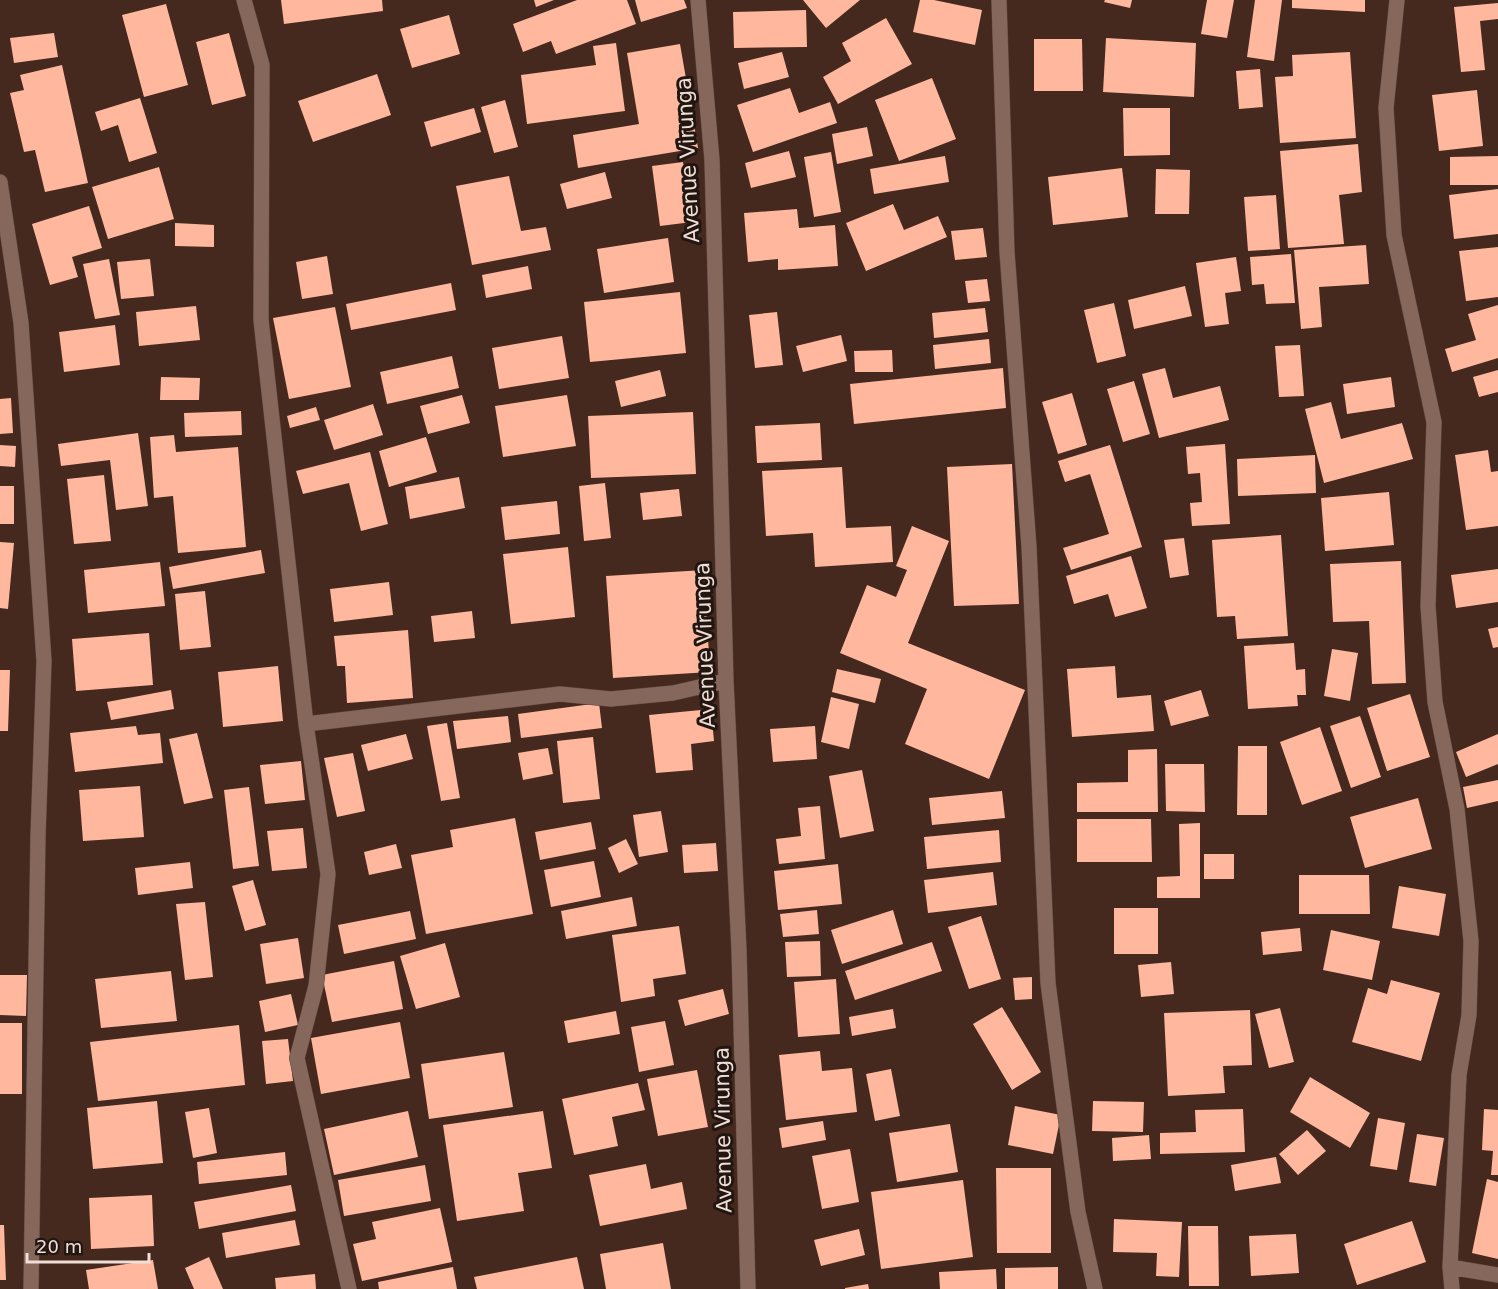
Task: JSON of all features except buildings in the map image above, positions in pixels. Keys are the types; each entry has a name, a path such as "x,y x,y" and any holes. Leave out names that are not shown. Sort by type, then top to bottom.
{"street":[{"path":"244,0 262,65 261,320 306,724 328,874 316,986 297,1058 349,1289"},
{"name":"Avenue Virunga","path":"699,0 712,160 726,681 739,950 748,1289"},
{"path":"999,0 1007,252 1029,547 1048,983 1078,1212 1095,1289"},
{"path":"1397,0 1386,108 1394,235 1434,422 1428,606 1435,702 1457,809 1471,940 1469,1015 1459,1075 1450,1267 1452,1289"},
{"path":"0,182 21,323 44,662 38,836 31,1289"},
{"path":"306,724 560,694 611,699 673,693 726,681"},
{"path":"1450,1267 1498,1275"}]}
